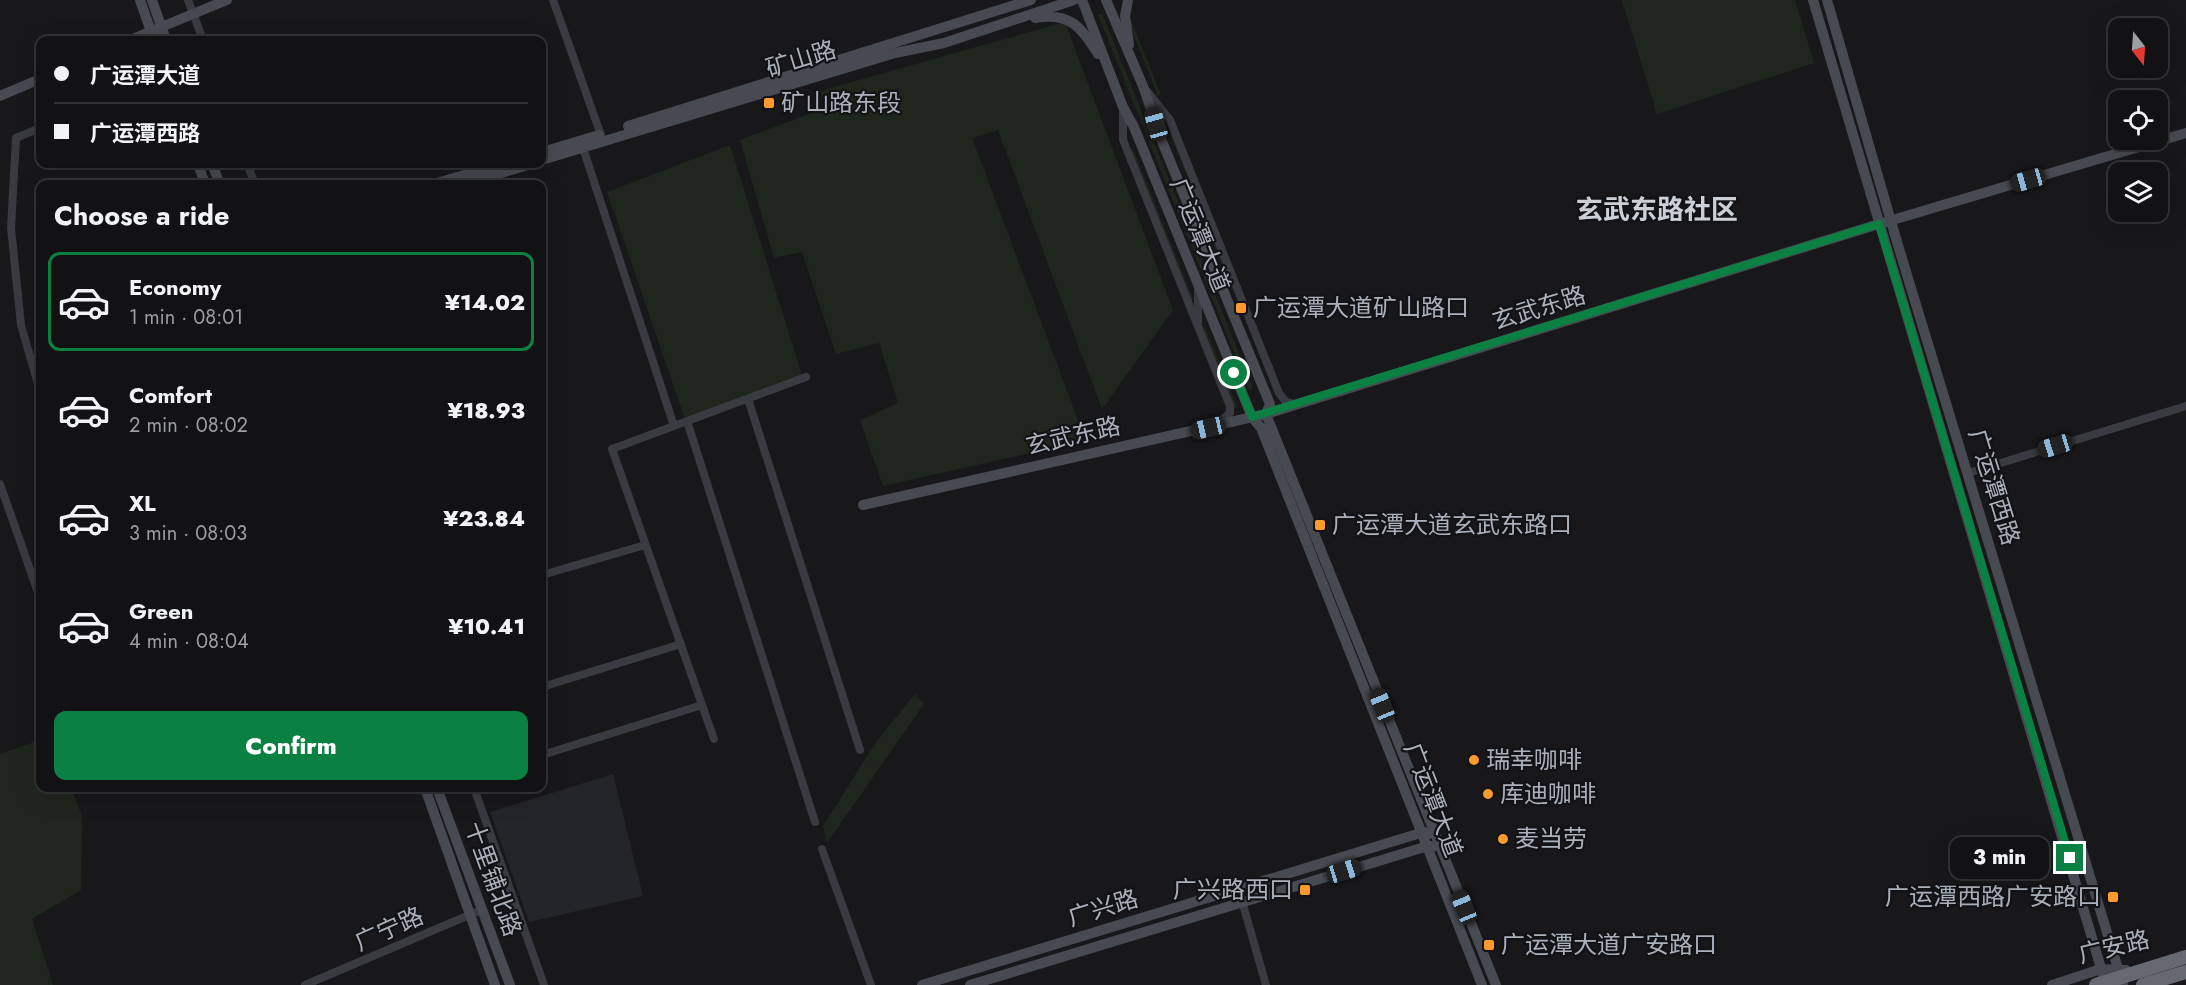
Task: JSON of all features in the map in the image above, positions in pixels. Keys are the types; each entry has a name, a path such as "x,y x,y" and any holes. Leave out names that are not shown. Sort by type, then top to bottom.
{"highway":[{"path":"2096,985 2186,957"},
{"path":"2143,985 2186,970"}],"street":[{"path":"140,0 156,33"},
{"path":"152,0 156,33"},
{"path":"188,0 201,36"},
{"path":"156,33 227,0"},
{"path":"553,0 601,135"},
{"name":"矿山路","path":"546,158 601,135 1031,0"},
{"name":"矿山路","path":"546,151 582,144 895,53 944,43 1074,0"},
{"name":"广运潭大道","path":"1082,0 1123,106 1134,127 1252,417 1261,428 1429,834 1440,846 1496,985"},
{"name":"广运潭大道","path":"1106,0 1143,86 1161,139 1269,404 1266,414 1429,834 1428,846 1482,985"},
{"path":"1128,0 1125,16 1131,57"},
{"name":"广运潭西路","path":"1813,0 2106,985"},
{"name":"广运潭西路","path":"1827,0 1890,220 2123,985"},
{"path":"1008,23 1050,16 1066,18 1080,28 1109,70"},
{"path":"0,96 36,81"},
{"path":"1143,86 1170,120 1279,393 1286,402 1301,403"},
{"path":"1123,106 1123,140 1231,410 1225,419 1208,428"},
{"path":"36,130 16,138 11,228 21,326 36,377"},
{"name":"玄武东路","path":"863,505 1266,414 1890,220 2186,132"},
{"path":"582,144 674,426"},
{"path":"447,180 489,168"},
{"path":"478,180 518,168"},
{"path":"1198,285 1198,327"},
{"path":"714,739 612,449 806,377"},
{"path":"748,399 860,750"},
{"path":"1968,473 2186,406"},
{"path":"687,421 815,822"},
{"path":"0,484 36,587"},
{"path":"546,574 645,545"},
{"path":"546,686 681,644"},
{"path":"546,754 702,705"},
{"name":"十里铺北路","path":"426,792 495,985"},
{"name":"十里铺北路","path":"438,792 510,985"},
{"path":"475,792 544,985"},
{"name":"广兴路","path":"922,985 1429,834"},
{"name":"广兴路","path":"970,985 1242,901 1428,846 1440,846"},
{"path":"822,849 871,985"},
{"path":"1242,901 1266,985"},
{"name":"广宁路","path":"308,984 481,910"},
{"name":"广安路","path":"2052,985 2102,969 2120,972 2186,951"},
{"path":"2131,985 2186,970"}],"shaded area":[{"path":"1622,0 1795,0 1814,63 1657,114"},
{"path":"1102,13 1253,388 1249,390 1098,15"},
{"path":"1065,22 1173,310 1102,409 998,130 972,138 1084,436 1080,442 883,486 860,420 898,403 879,343 836,354 802,252 774,258 740,140 825,108 820,91"},
{"path":"1132,22 1161,95 1158,96 1129,23"},
{"path":"1173,133 1236,289 1232,290 1170,134"},
{"path":"730,145 803,378 686,422 607,192"},
{"path":"1133,149 1193,299 1190,301 1129,151"},
{"path":"1205,327 1237,407 1233,409 1201,329"},
{"path":"915,694 924,704 827,843 823,826 876,742"},
{"path":"36,741 36,792 73,792 82,816 81,890 32,919 53,985 0,985 0,754"},
{"path":"613,774 643,896 529,922 490,812"}],"place":[{"name":"矿山路东段","path":"769,103"},
{"name":"广运潭大道矿山路口","path":"1241,308"},
{"name":"广运潭大道玄武东路口","path":"1320,525"},
{"name":"瑞幸咖啡","path":"1474,760"},
{"name":"库迪咖啡","path":"1488,794"},
{"name":"麦当劳","path":"1503,839"},
{"name":"广兴路西口","path":"1305,890"},
{"name":"广运潭西路广安路口","path":"2113,897"},
{"name":"广运潭大道广安路口","path":"1489,945"}],"district":[{"name":"玄武东路社区","path":"1657,210"}],"route":[{"path":"1234,373 1252,417 1266,414 1879,224 2070,858"}]}
